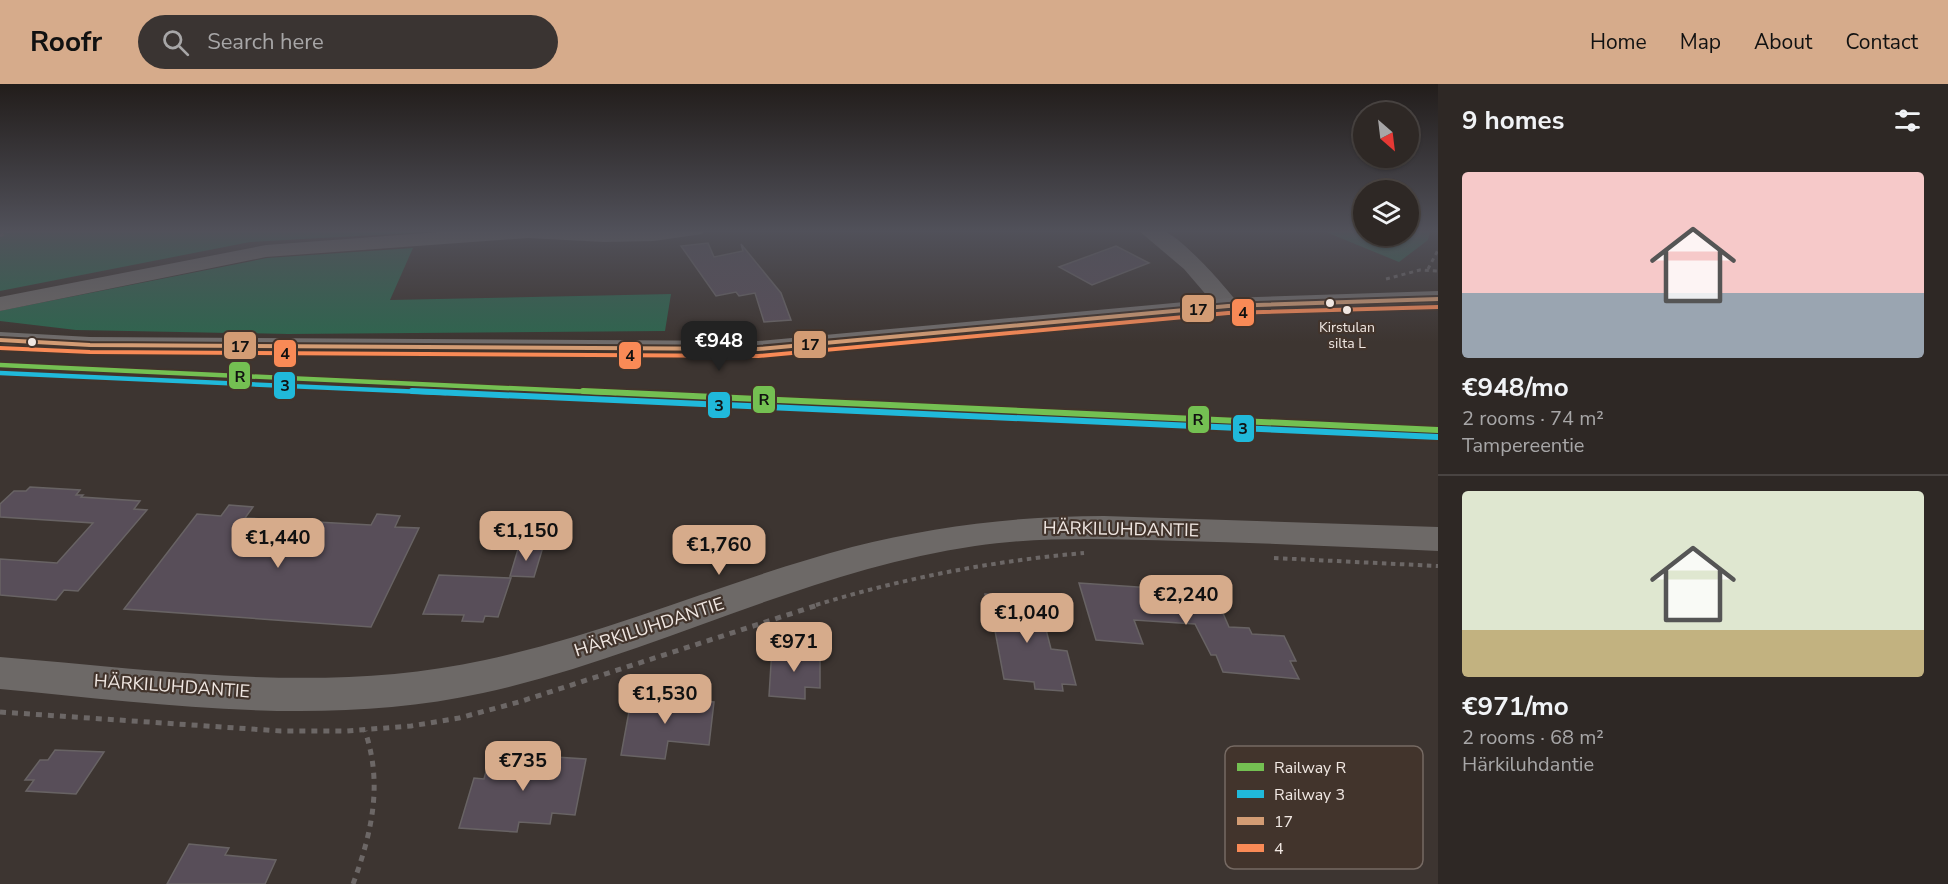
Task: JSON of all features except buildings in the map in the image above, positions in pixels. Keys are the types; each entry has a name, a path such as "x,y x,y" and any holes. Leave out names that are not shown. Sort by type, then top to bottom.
{"main road":[{"path":"0,340 113,345 758,349 1228,306 1438,299"}],"street":[{"path":"0,304 184,267"},
{"path":"1194,267 1217,290 1228,306"},
{"name":"HÄRKILUHDANTIE","path":"0,673 270,694 380,692 437,686 551,659 875,554 973,534 1071,526 1438,539"}],"path":[{"path":"1376,281 1428,269 1438,271"},
{"path":"0,712 286,733 365,731 445,720 518,702 621,671 772,619 873,588 975,565 1042,555 1096,553"},
{"path":"1263,558 1438,566"},
{"path":"353,884 362,861 376,799 376,774 372,748 365,731"}],"green space":[{"path":"0,267 121,267 0,291"},
{"path":"220,267 404,267 390,300 671,294 665,331 288,334 76,330 0,321 0,311"}],"rail line":[{"name":"R","path":"0,365 1438,430"},
{"name":"3","path":"0,373 1438,437"}],"transit line":[{"name":"17","path":"0,340 90,345 758,349 1228,306 1438,299"},
{"name":"4","path":"0,348 90,352 758,356 1228,313 1438,307"}],"place":[{"name":"Kirstulan silta L","path":"1347,310"}]}
